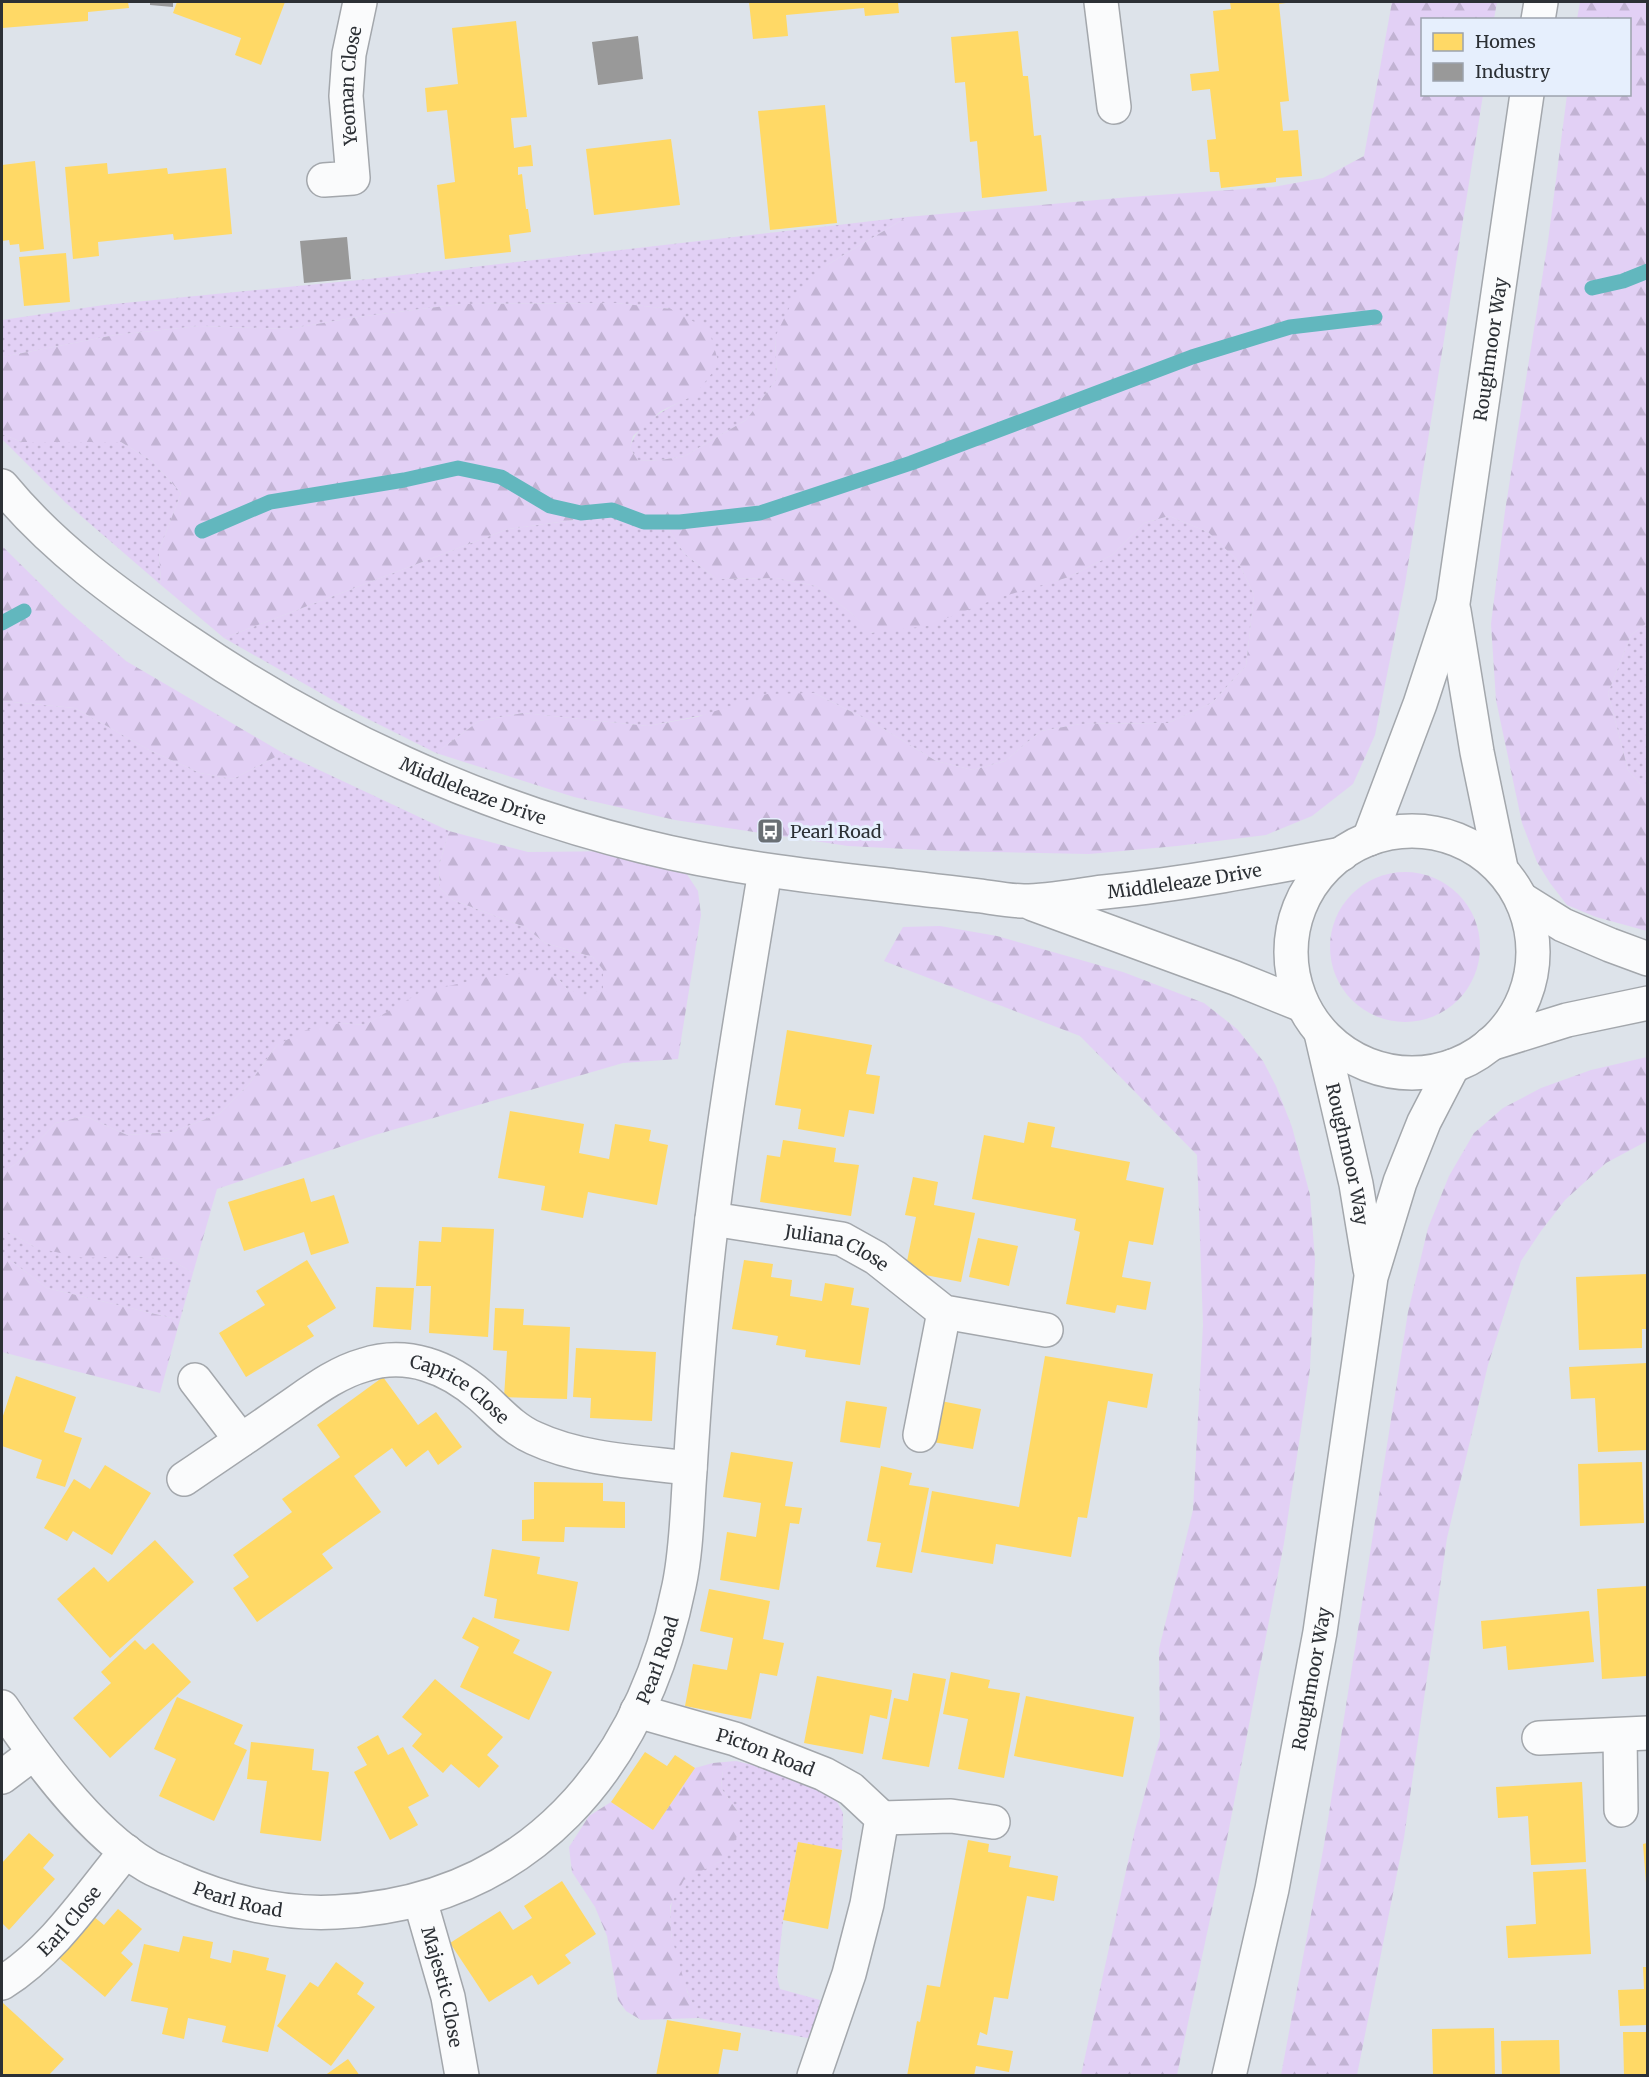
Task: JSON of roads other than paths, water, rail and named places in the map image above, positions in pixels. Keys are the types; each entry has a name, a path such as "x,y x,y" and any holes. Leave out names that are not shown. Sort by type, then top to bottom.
{"street":[{"name":"Yeoman Close","path":"324,180 352,178 346,96 349,54 360,2"},
{"path":"1101,2 1113,107"},
{"path":"1538,18 1541,2"},
{"name":"Roughmoor Way","path":"1355,846 1420,704 1453,603 1527,96"},
{"name":"Middleleaze Drive","path":"2,486 66,553 135,607 251,683 359,742 418,770 590,832 642,846 765,871 1025,901 1148,888 1213,878 1355,846"},
{"name":"Roughmoor Way","path":"1453,603 1477,752 1501,868"},
{"name":"Roughmoor Way","path":"1394,831 1432,832 1469,844 1501,868 1523,900 1534,936 1532,976 1521,1007 1502,1035 1476,1056 1444,1070 1411,1074 1377,1069 1346,1055 1320,1033 1302,1005 1291,973 1291,934 1302,898 1325,866 1355,846 1394,831"},
{"name":"Pearl Road","path":"2,1707 34,1753 72,1799 103,1833 145,1865 196,1888 249,1905 306,1913 366,1910 420,1900 463,1886 516,1856 556,1824 595,1782 621,1745 637,1711 661,1653 680,1582 705,1275 765,871"},
{"path":"1523,900 1563,925 1647,959"},
{"name":"Middleleaze Drive","path":"1025,901 1302,1005"},
{"path":"1490,1044 1567,1020 1647,1003"},
{"name":"Roughmoor Way","path":"1320,1033 1356,1184 1371,1277"},
{"name":"Roughmoor Way","path":"1229,2076 1272,1889 1320,1632 1371,1277 1400,1182 1424,1122 1453,1066"},
{"name":"Juliana Close","path":"712,1219 842,1239 876,1258 944,1312 1046,1330"},
{"path":"920,1436 944,1312"},
{"name":"Caprice Close","path":"184,1479 326,1382 348,1371 378,1361 405,1359 422,1362 464,1383 514,1427 533,1438 581,1453 690,1468"},
{"path":"195,1380 241,1440"},
{"name":"Picton Road","path":"637,1711 735,1739 808,1767 851,1789 882,1818"},
{"path":"1539,1738 1634,1734 1621,1810"},
{"path":"2,1776 34,1753"},
{"path":"814,2076 857,1944 867,1904 882,1818 940,1816 993,1822"},
{"name":"Earl Close","path":"2,1983 44,1950 126,1851"},
{"name":"Majestic Close","path":"420,1900 448,1997 462,2076"}],"waterway":[{"path":"1592,288 1623,281 1648,271"},
{"path":"202,531 270,502 404,480 458,468 501,477 550,506 581,513 612,510 644,522 680,522 760,513 911,463 1192,357 1290,327 1375,317"},
{"path":"2,623 24,611"}],"place":[{"name":"Pearl Road","path":"770,831"}]}
